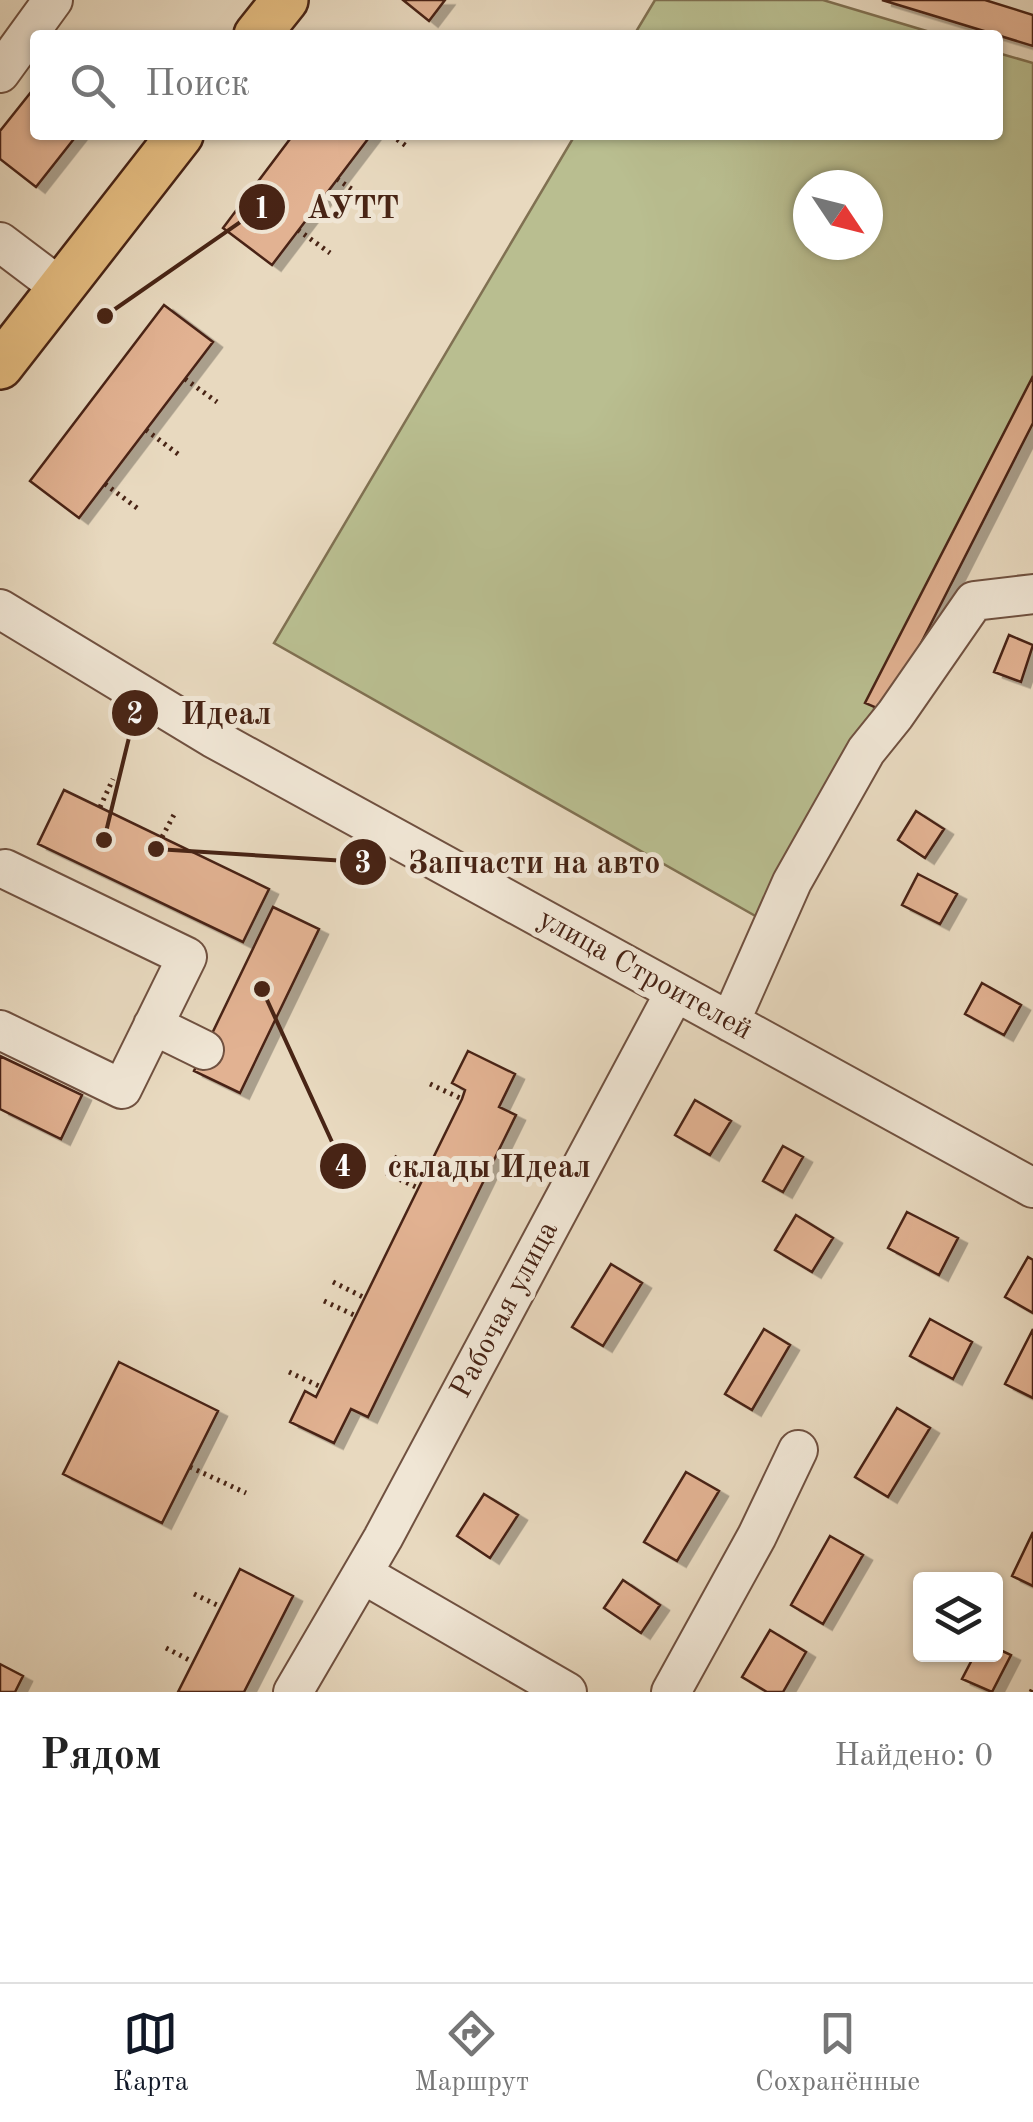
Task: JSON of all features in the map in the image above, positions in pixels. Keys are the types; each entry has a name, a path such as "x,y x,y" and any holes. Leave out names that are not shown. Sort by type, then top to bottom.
{"main road":[{"path":"262,30 284,0"},
{"path":"0,366 176,140"}],"street":[{"path":"32,30 54,0"},
{"path":"0,73 30,32"},
{"path":"0,242 61,288"},
{"path":"730,1022 792,882 866,751 974,600 1033,594"},
{"name":"улица Строителей","path":"0,609 213,738 1033,1188"},
{"path":"0,1030 122,1089 186,957 6,869"},
{"name":"Рабочая улица","path":"294,1692 363,1574 674,992"},
{"path":"154,1025 204,1050"},
{"path":"671,1692 798,1450"},
{"path":"363,1574 567,1692"}],"path":[{"path":"398,140 409,148"},
{"path":"337,179 369,202"},
{"path":"298,230 330,253"},
{"path":"185,379 217,402"},
{"path":"146,430 178,454"},
{"path":"105,484 137,508"},
{"path":"100,807 113,780"},
{"path":"162,837 176,812"},
{"path":"430,1084 462,1099"},
{"path":"394,1157 425,1173"},
{"path":"386,1173 418,1188"},
{"path":"333,1282 364,1298"},
{"path":"324,1301 356,1316"},
{"path":"289,1372 321,1387"},
{"path":"190,1467 246,1494"},
{"path":"194,1594 221,1607"},
{"path":"166,1648 194,1662"}],"green space":[{"path":"655,0 823,0 923,30 637,30"},
{"path":"1003,54 1033,63 1033,405 766,922 274,643 572,140 1003,140"}],"building":[{"path":"403,0 445,0 429,21"},
{"path":"882,0 985,0 1033,15 1033,46 1003,37 1003,30 980,30"},
{"path":"30,93 30,140 73,140 36,187 0,159 0,131"},
{"path":"289,140 367,140 272,265 223,228"},
{"path":"164,305 213,342 79,518 30,481"},
{"path":"1033,376 1033,423 886,712 865,703"},
{"path":"1009,635 1033,645 1021,682 994,672"},
{"path":"64,790 269,889 243,942 38,844"},
{"path":"916,811 944,829 925,858 898,840"},
{"path":"918,874 957,894 940,924 902,905"},
{"path":"273,907 319,929 240,1093 194,1071"},
{"path":"982,983 1021,1005 1004,1035 965,1014"},
{"path":"468,1051 515,1074 499,1107 516,1115 368,1417 351,1409 334,1443 290,1422 305,1391 316,1397 462,1099 465,1090 452,1083"},
{"path":"0,1056 82,1095 61,1139 0,1109"},
{"path":"695,1100 731,1121 710,1155 675,1135"},
{"path":"783,1146 803,1157 783,1192 763,1181"},
{"path":"907,1212 958,1238 939,1275 888,1248"},
{"path":"796,1215 833,1238 812,1272 775,1250"},
{"path":"1028,1257 1033,1260 1033,1313 1005,1297"},
{"path":"611,1264 642,1283 603,1346 572,1327"},
{"path":"930,1319 972,1342 953,1379 910,1356"},
{"path":"764,1329 790,1345 752,1410 725,1394"},
{"path":"1033,1329 1033,1398 1005,1384"},
{"path":"119,1362 218,1411 162,1523 63,1474"},
{"path":"897,1408 930,1428 888,1497 855,1477"},
{"path":"686,1472 719,1491 677,1561 644,1542"},
{"path":"484,1494 518,1515 490,1558 457,1536"},
{"path":"1033,1532 1033,1586 1012,1576"},
{"path":"830,1536 863,1555 823,1624 791,1605"},
{"path":"240,1569 293,1596 244,1692 178,1692"},
{"path":"623,1580 660,1605 641,1633 604,1608"},
{"path":"770,1630 806,1652 783,1692 767,1692 742,1677"},
{"path":"1003,1651 1011,1655 992,1692 962,1679 971,1662 1003,1662"},
{"path":"0,1664 23,1676 15,1692 0,1692"}],"place":[{"name":"АУТТ","path":"105,316"},
{"name":"Идеал","path":"104,840"},
{"name":"Запчасти на авто","path":"156,849"},
{"name":"склады Идеал","path":"262,989"}]}
